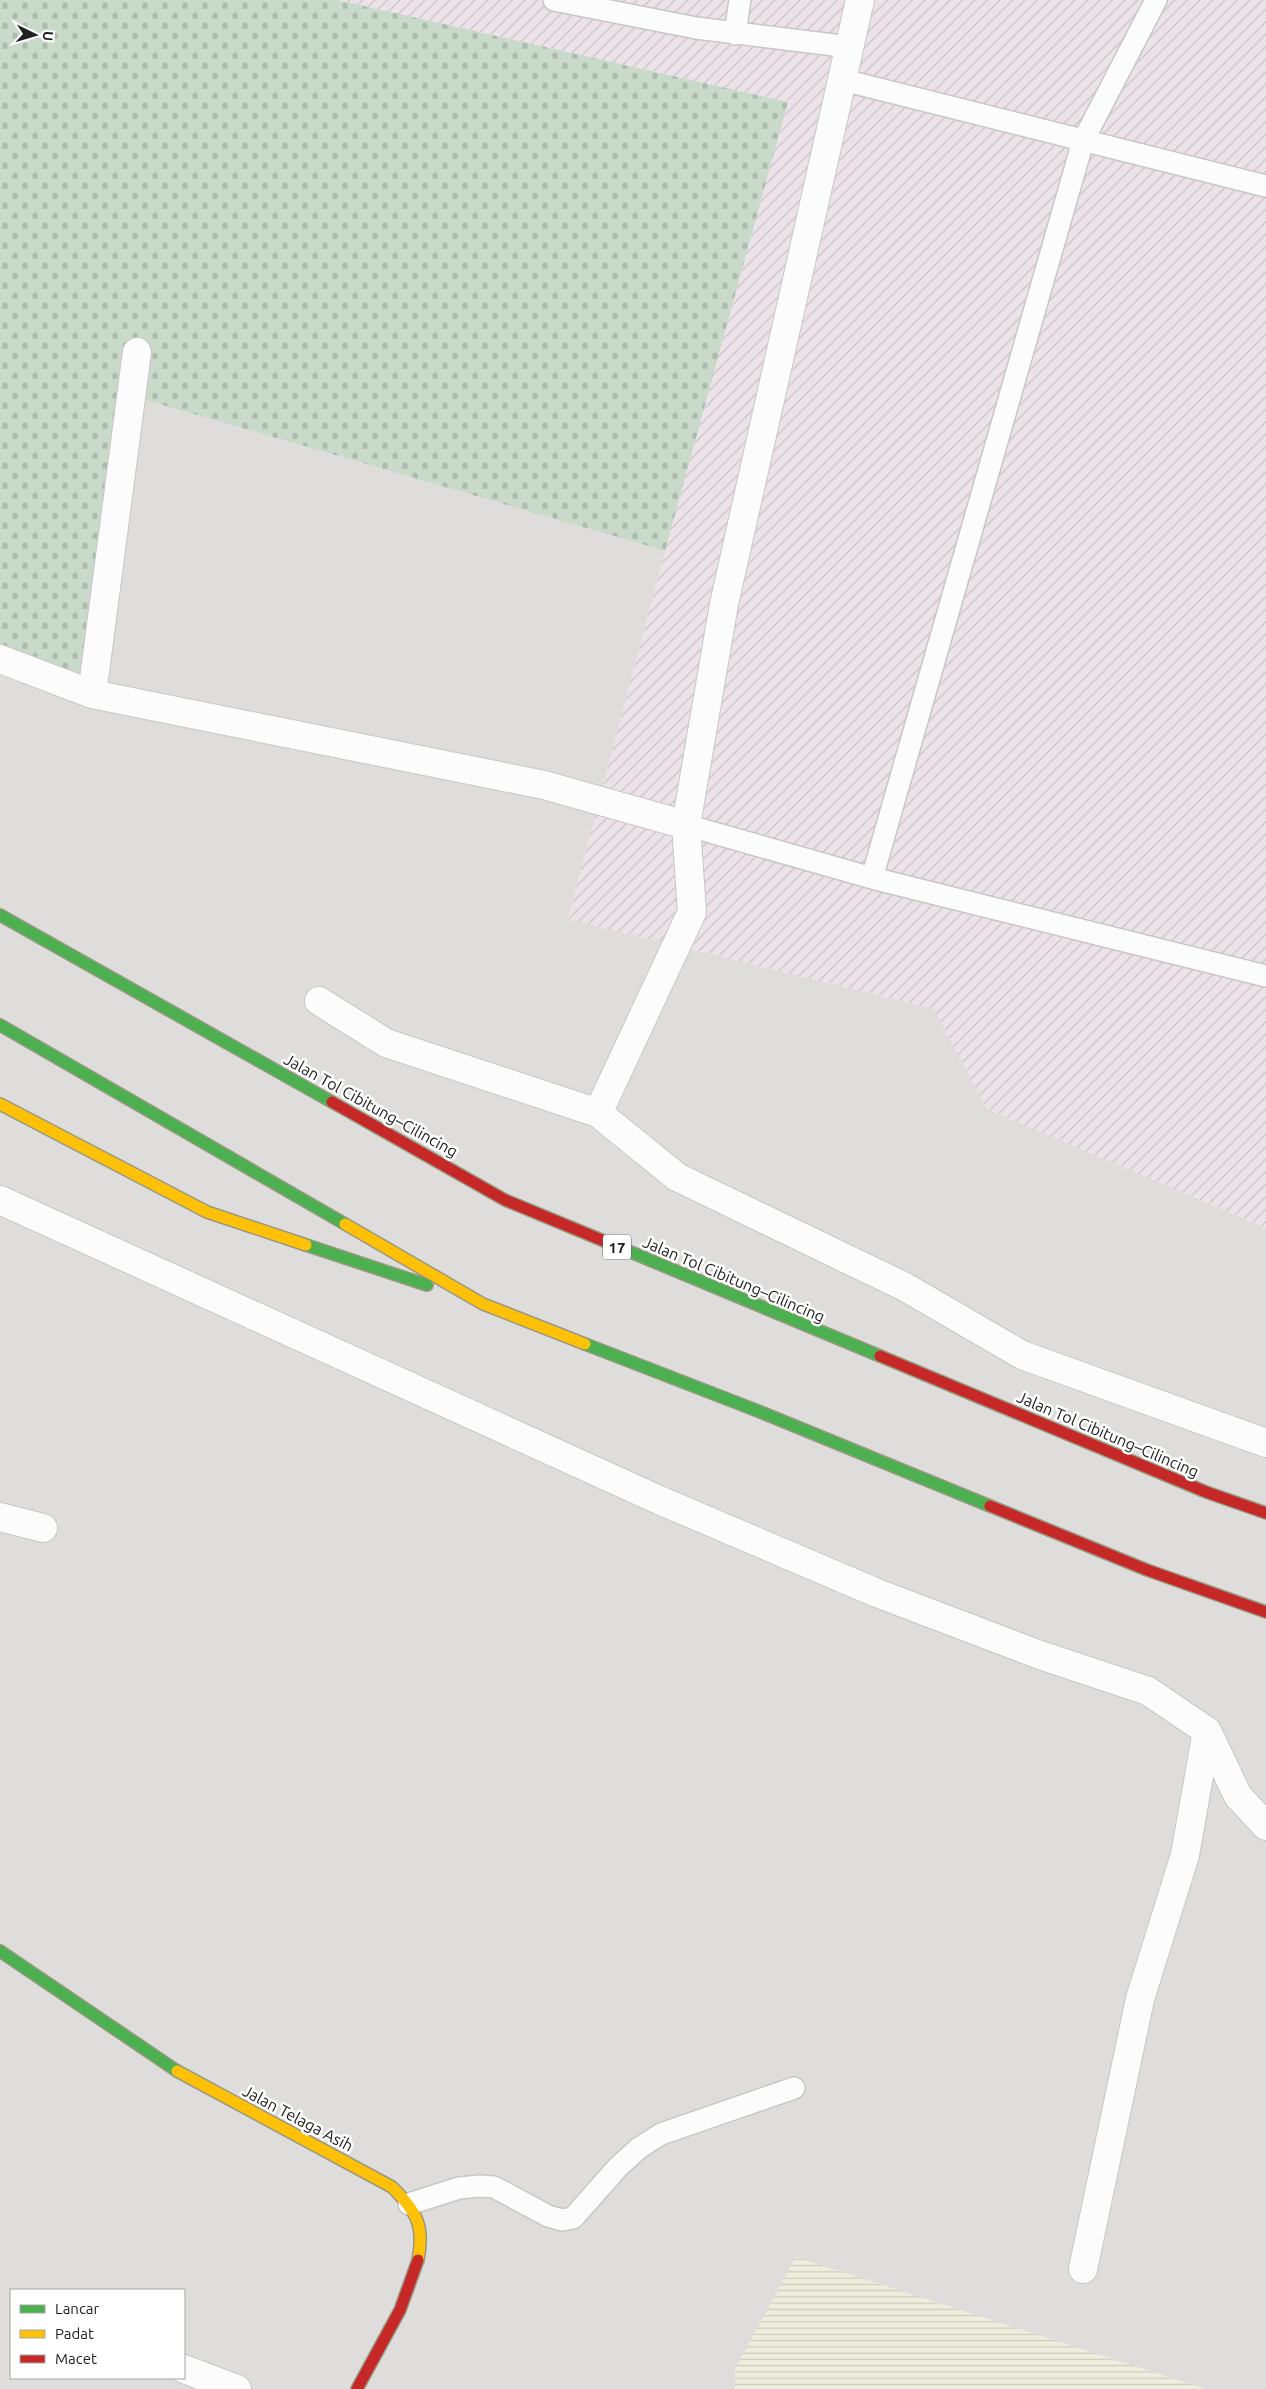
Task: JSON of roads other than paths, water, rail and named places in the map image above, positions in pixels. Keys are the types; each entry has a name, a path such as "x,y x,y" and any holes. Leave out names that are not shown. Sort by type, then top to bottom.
{"main road":[{"name":"Jalan Tol Cibitung–Cilincing","path":"0,915 505,1200 1196,1489 1266,1513"},
{"path":"0,1025 483,1304"},
{"path":"0,1104 207,1212 483,1304 758,1411 1146,1570 1266,1612"},
{"name":"Jalan Telaga Asih","path":"0,1951 191,2080 392,2186 409,2204 420,2226 422,2252 416,2278 357,2389"}],"street":[{"path":"598,1113 692,912 686,824 724,604 860,0"},
{"path":"92,694 137,352"},
{"path":"0,659 92,694 544,785 686,824"},
{"path":"319,1001 386,1044 598,1113 677,1176 904,1287 1022,1355 1266,1443"},
{"path":"0,1200 686,1511 877,1593 1040,1655 1148,1691 1207,1731 1238,1796 1266,1826"},
{"path":"0,1517 43,1528"},
{"path":"1083,2270 1140,1999 1185,1855 1207,1731"},
{"path":"185,2369 237,2389"}],"lane":[{"path":"554,0 696,28 850,47"},
{"path":"734,34 740,0"},
{"path":"872,878 1083,141 1156,0"},
{"path":"843,80 1266,186"},
{"path":"686,824 872,878 1266,976"},
{"path":"409,2204 459,2188 494,2187 548,2216 562,2220 573,2218 618,2168 639,2148 661,2134 794,2088"}]}
